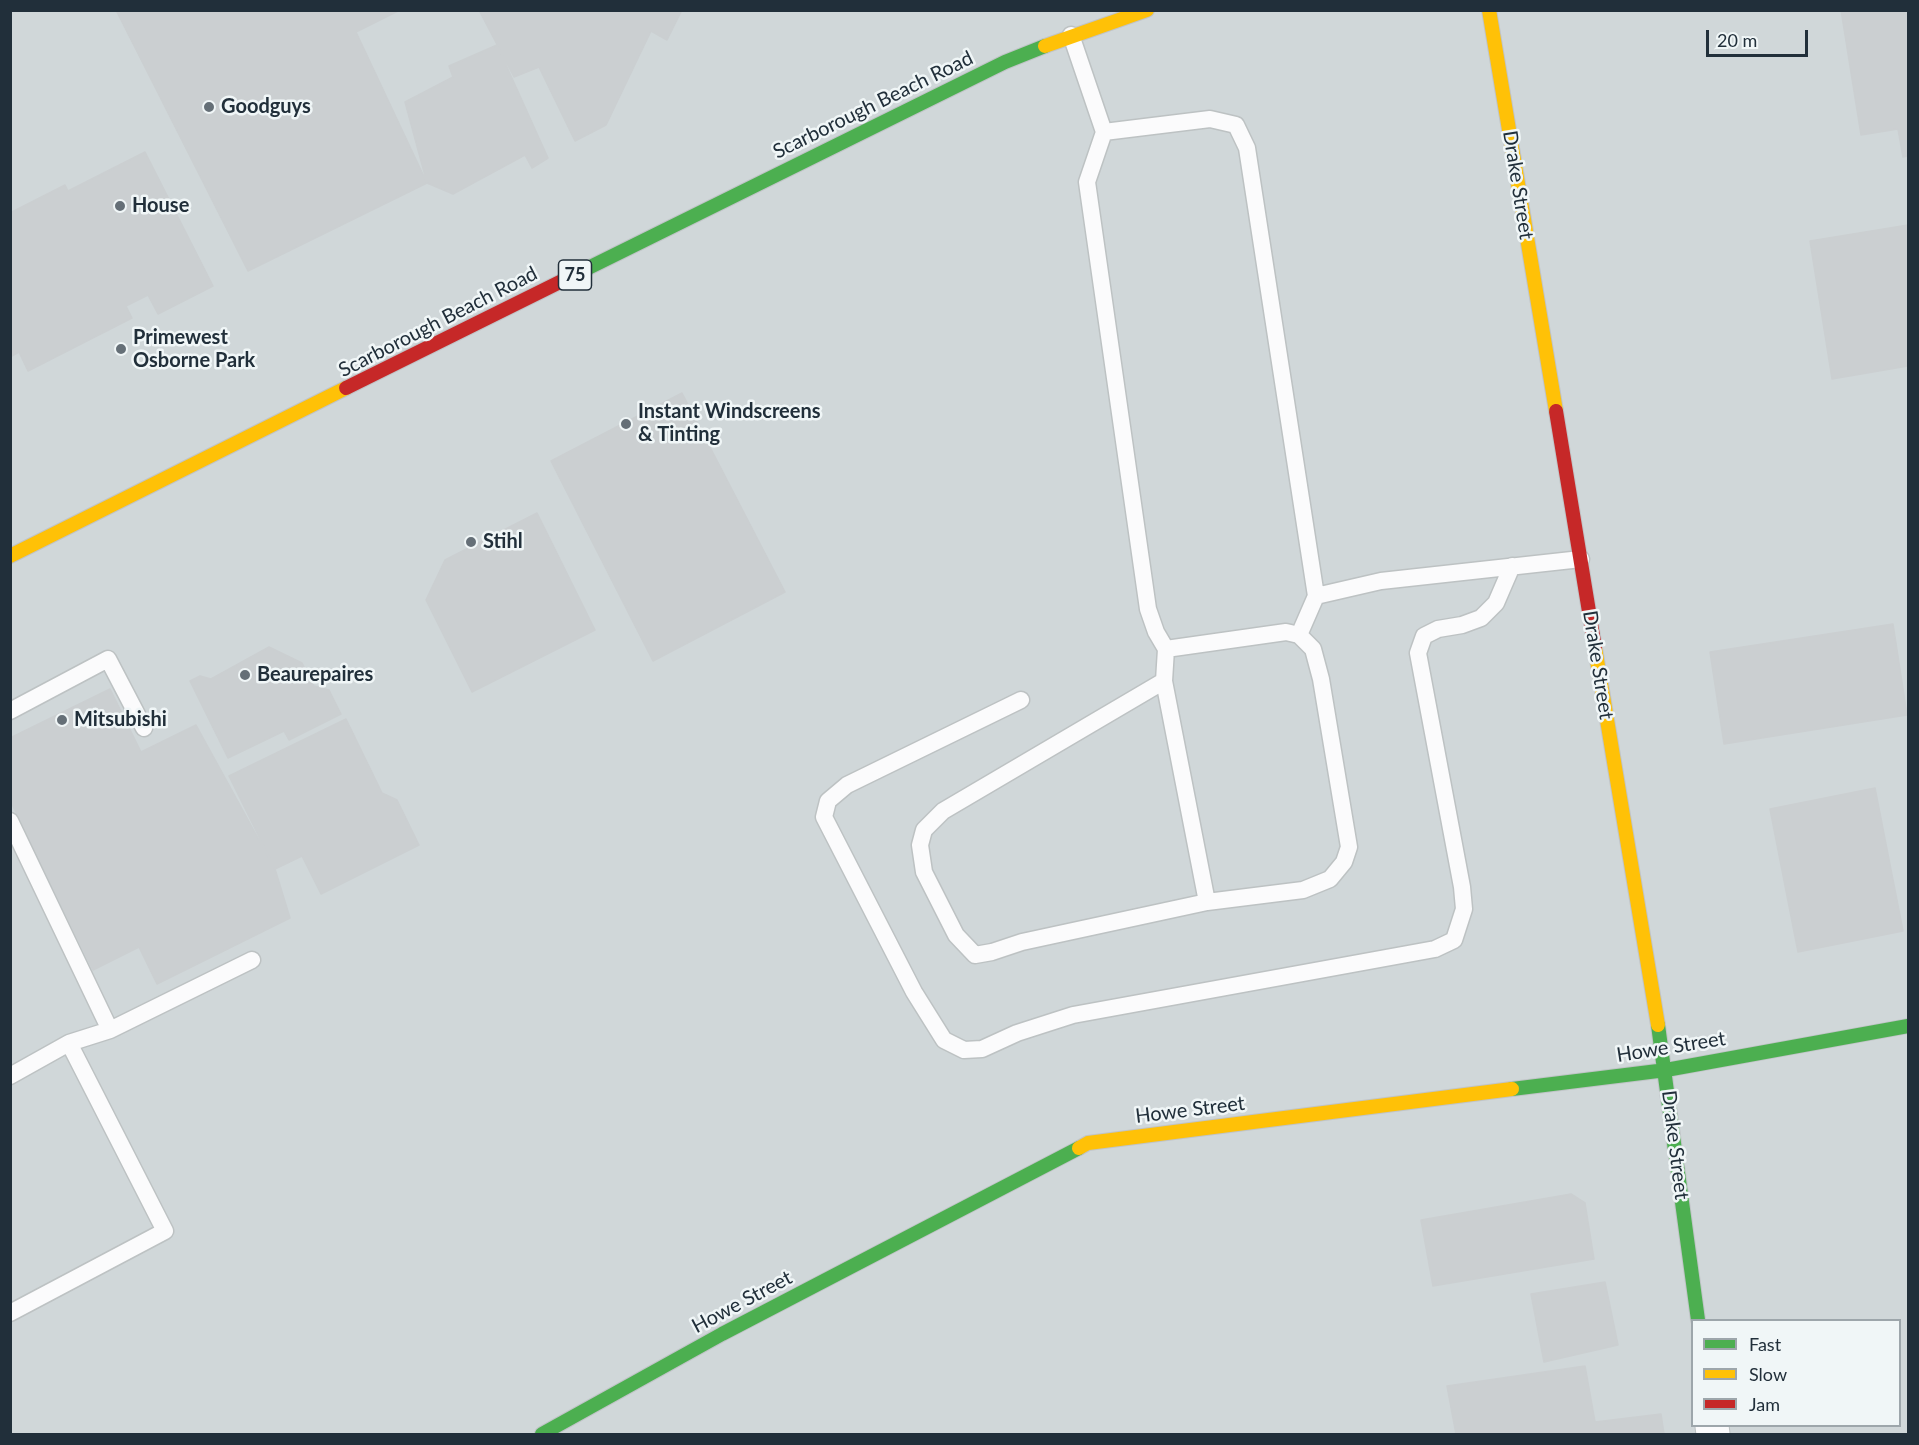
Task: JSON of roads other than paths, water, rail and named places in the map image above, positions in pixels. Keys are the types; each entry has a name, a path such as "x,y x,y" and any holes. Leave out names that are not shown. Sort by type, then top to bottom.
{"street":[{"name":"Scarborough Beach Road","path":"10,556 1005,62 1071,35 1147,10"},
{"name":"Drake Street","path":"1489,10 1666,1070 1698,1319"},
{"name":"Howe Street","path":"542,1434 722,1334 1088,1143 1666,1070 1908,1026"}],"lane":[{"path":"1071,35 1104,132 1087,182 1148,609 1156,632 1166,649 1164,681 1208,902"},
{"path":"1104,132 1210,119 1236,125 1248,148 1316,596 1299,635"},
{"path":"1316,596 1381,581 1581,559"},
{"path":"1021,700 847,785 828,801 824,817 914,992 944,1040 964,1050 982,1049 1017,1033 1073,1015 1435,949 1454,940 1464,909 1462,887 1418,653 1424,636 1438,629 1462,625 1481,618 1496,603 1512,566"},
{"path":"1164,681 943,811 924,830 920,845 924,872 956,935 975,955 1022,942 1208,902 1303,890 1330,879 1344,862 1349,848 1322,679 1313,649 1299,635 1286,632 1166,649"},
{"path":"10,711 108,659 144,728"},
{"path":"10,821 110,1030"},
{"path":"10,1076 69,1043 110,1030 252,960"},
{"path":"10,1313 165,1231 69,1043"}],"place":[{"name":"Goodguys","path":"209,107"},
{"name":"House","path":"120,206"},
{"name":"Primewest Osborne Park","path":"121,349"},
{"name":"Instant Windscreens & Tinting","path":"626,424"},
{"name":"Stihl","path":"471,542"},
{"name":"Beaurepaires","path":"245,675"},
{"name":"Mitsubishi","path":"62,720"}]}
